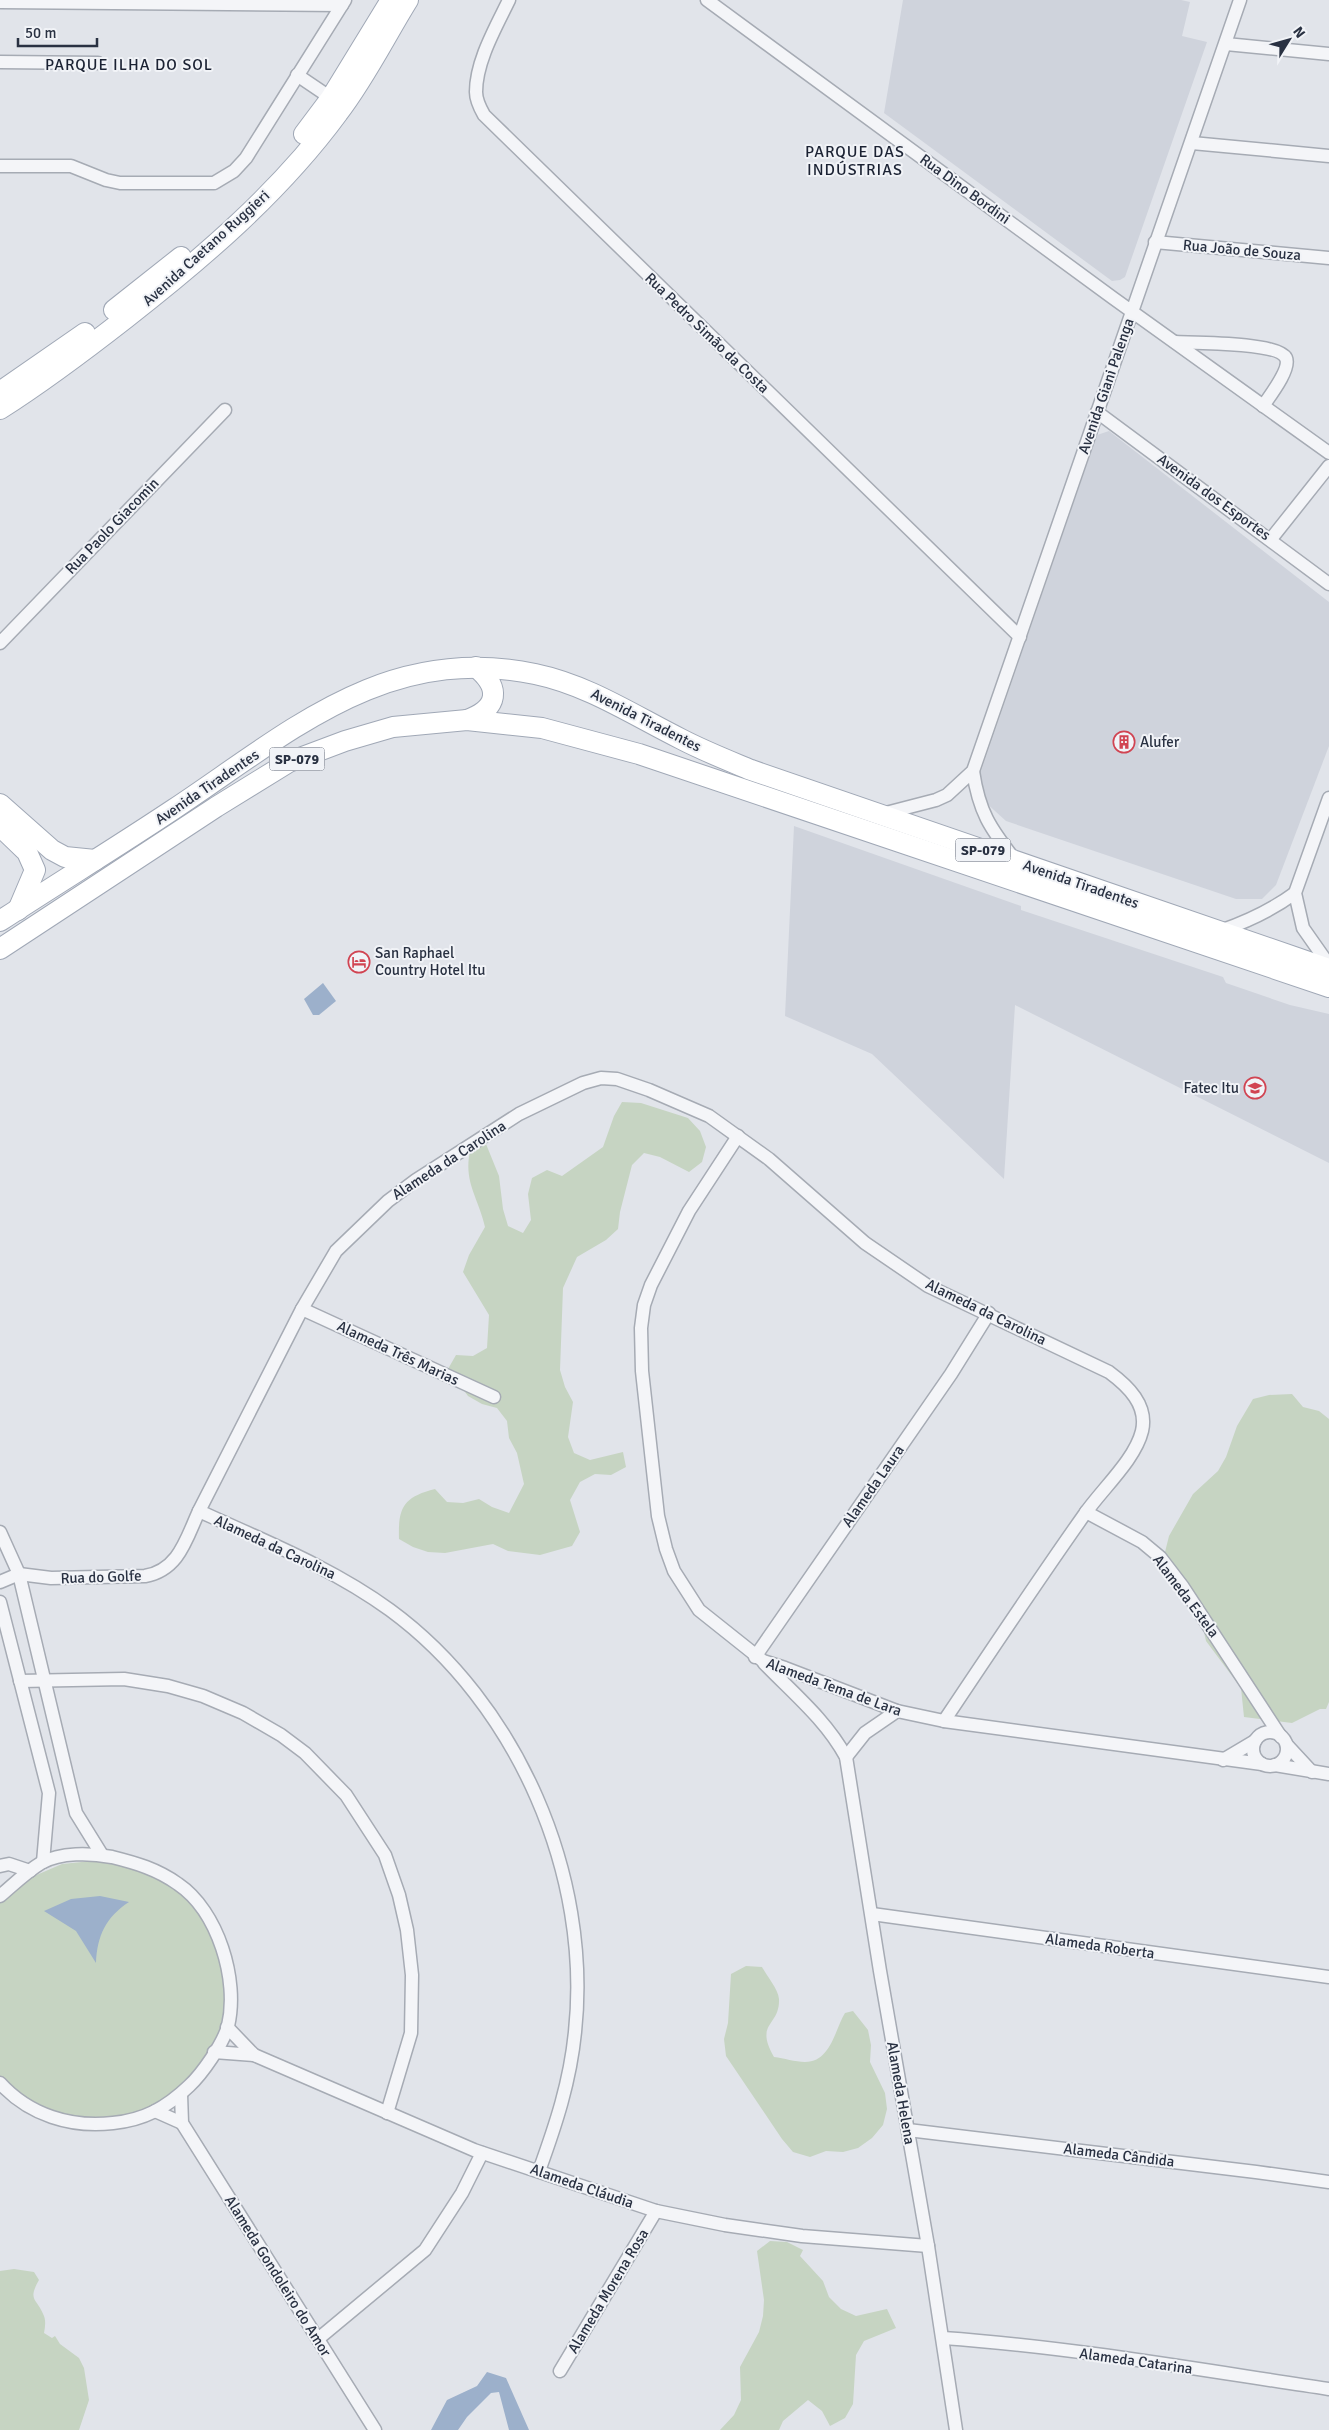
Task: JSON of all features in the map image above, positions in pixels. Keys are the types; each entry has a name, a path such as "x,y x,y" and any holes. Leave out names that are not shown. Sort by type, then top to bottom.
{"main road":[{"name":"Avenida Caetano Ruggieri","path":"0,392 89,330 229,216 313,124 392,0"},
{"name":"Avenida Caetano Ruggieri","path":"0,409 47,379 153,297 244,218 283,179 339,112 408,0"},
{"path":"467,720 485,711 493,699 494,690 490,682 476,667"},
{"name":"Avenida Tiradentes","path":"0,921 325,708 373,686 424,672 476,667 535,674 572,684 616,703 682,740 751,770 1329,967"},
{"name":"Avenida Tiradentes","path":"0,949 216,807 289,762 345,741 393,726 467,720 542,728 621,749 1329,987"},
{"path":"0,804 33,835 65,857"},
{"path":"0,826 27,852 35,870"},
{"path":"18,910 35,870 52,859 65,857 95,860"}],"street":[{"name":"Rua Pedro Simão da Costa","path":"509,0 489,40 479,76 476,92 484,115 1020,637"},
{"name":"Rua Dino Bordini","path":"707,0 1132,312 1329,453"},
{"name":"Avenida Giani Palenga","path":"973,771 1240,0"},
{"path":"0,2 344,2"},
{"path":"0,166 71,166 106,180 120,182 214,183 234,171 246,158 344,2"},
{"path":"1226,44 1329,54"},
{"path":"0,62 98,64"},
{"path":"297,75 331,98"},
{"path":"1192,143 1329,156"},
{"name":"Rua João de Souza","path":"1156,242 1329,258"},
{"path":"1175,342 1256,346 1283,354 1287,365 1263,406"},
{"name":"Rua Paolo Giacomin","path":"0,643 224,410"},
{"name":"Avenida dos Esportes","path":"1097,412 1329,584"},
{"path":"1271,540 1329,466"},
{"path":"879,814 948,795 973,771"},
{"path":"973,771 977,798 982,813 1017,862"},
{"path":"1329,798 1295,893 1303,928 1329,967"},
{"path":"1219,931 1248,920 1295,893"},
{"name":"Alameda da Carolina","path":"539,2170 562,2106 568,2073 575,2032 576,1957 569,1892 557,1848 541,1806 516,1756 498,1726 472,1691 421,1636 391,1610 317,1564 199,1511 302,1308 336,1251 388,1201 416,1180 519,1114 583,1082 602,1078 617,1079 649,1090 710,1116 769,1159 865,1243 928,1286 989,1313 1109,1372 1127,1386 1136,1398 1142,1414 1142,1430 1136,1448 1086,1512 944,1721"},
{"name":"Alameda Tema de Lara","path":"738,1136 689,1211 669,1249 651,1285 644,1305 641,1328 642,1371 658,1516 666,1549 674,1571 699,1610 759,1659 897,1711 944,1721 1223,1760 1275,1765 1329,1774"},
{"name":"Alameda Três Marias","path":"302,1308 494,1397"},
{"name":"Alameda Laura","path":"759,1659 951,1374 989,1313"},
{"name":"Rua do Golfe","path":"0,1582 19,1574 51,1578 145,1576 158,1573 176,1558 199,1511"},
{"name":"Alameda Estela","path":"1086,1512 1142,1542 1160,1557 1184,1587 1284,1741"},
{"path":"0,1532 19,1574 76,1813 102,1855"},
{"path":"0,1602 49,1793 43,1862"},
{"name":"Alameda Helena","path":"759,1659 822,1721 846,1757 928,2246 956,2430"},
{"path":"20,1681 45,1682 124,1678 168,1686 203,1696 243,1713 281,1734 305,1753 346,1795 384,1855 399,1895 407,1930 412,1975 411,2033 387,2113"},
{"path":"1262,1764 1254,1754 1259,1737 1263,1706"},
{"path":"846,1757 865,1733 897,1711"},
{"path":"1223,1760 1259,1737 1276,1733 1312,1772"},
{"path":"1275,1765 1285,1758 1284,1741"},
{"path":"0,1896 43,1862 74,1854 102,1855 143,1864 179,1885 208,1915 225,1953 231,1994 228,2027 202,2074 170,2104 131,2121 89,2126 48,2117 11,2095 0,2083"},
{"path":"0,1866 9,1864 30,1871"},
{"name":"Alameda Roberta","path":"872,1914 1329,1977"},
{"path":"228,2027 254,2055"},
{"path":"214,2052 254,2055"},
{"name":"Alameda Cláudia","path":"254,2055 482,2153 539,2170 616,2199 656,2211 725,2225 792,2235 928,2246"},
{"path":"155,2110 182,2123 181,2094"},
{"name":"Alameda Gondoleiro do Amor","path":"182,2123 375,2430"},
{"name":"Alameda Cândida","path":"908,2130 1329,2182"},
{"path":"318,2339 425,2250 462,2193 482,2153"},
{"name":"Alameda Morena Rosa","path":"560,2371 656,2211"},
{"name":"Alameda Catarina","path":"943,2338 984,2341 1329,2389"}],"shaded area":[{"path":"903,0 1181,0 1190,2 1182,36 1207,42 1125,277 1112,281 884,113"},
{"path":"1109,431 1329,602 1329,746 1276,885 1262,899 1236,899 1006,821 984,801 979,777 1097,435"},
{"path":"794,826 1021,906 1021,910 1223,977 1226,983 1290,1005 1329,1014 1329,1163 1015,1005 1004,1179 872,1054 785,1016"}],"green space":[{"path":"622,1102 641,1103 688,1118 700,1131 706,1147 702,1162 689,1172 660,1157 644,1153 632,1165 620,1212 618,1229 606,1240 577,1257 563,1288 560,1370 565,1387 573,1402 568,1437 574,1453 590,1460 623,1452 626,1467 611,1475 595,1474 580,1482 570,1500 580,1532 572,1546 540,1555 508,1551 493,1544 445,1553 428,1552 413,1547 399,1539 399,1528 405,1505 416,1496 435,1489 447,1502 463,1503 479,1499 492,1507 509,1513 524,1484 517,1453 509,1438 507,1421 497,1408 482,1404 468,1396 448,1369 456,1355 473,1356 487,1348 489,1315 463,1272 469,1255 485,1227 472,1188 468,1169 471,1147 486,1144 499,1176 503,1209 508,1226 523,1233 531,1220 528,1194 532,1178 547,1170 562,1176 603,1147 614,1116"},
{"path":"1292,1394 1303,1407 1319,1411 1329,1419 1329,1702 1326,1709 1320,1709 1292,1723 1244,1717 1241,1688 1206,1641 1199,1609 1171,1567 1165,1552 1169,1536 1193,1494 1218,1471 1226,1457 1237,1426 1253,1399 1269,1395"},
{"path":"102,1860 143,1869 178,1891 203,1920 219,1953 225,1989 221,2024 207,2058 182,2087 147,2109 120,2118 93,2120 74,2118 43,2108 24,2098 0,2076 0,1903 25,1880 62,1864"},
{"path":"746,1966 762,1967 778,1995 776,2015 769,2025 766,2037 774,2057 805,2062 814,2061 821,2057 831,2044 845,2013 853,2011 868,2030 871,2045 870,2062 885,2093 887,2109 883,2125 872,2138 858,2148 843,2152 826,2151 810,2157 793,2152 782,2139 726,2056 724,2039 728,2023 731,1974"},
{"path":"770,2241 787,2242 803,2250 800,2256 823,2281 829,2297 841,2309 856,2316 887,2309 896,2328 864,2341 856,2355 853,2404 845,2418 830,2426 822,2411 808,2400 783,2421 779,2430 720,2430 734,2415 741,2400 740,2367 759,2332 764,2300 757,2251"},
{"path":"14,2269 34,2272 39,2280 33,2296 45,2318 44,2333 52,2338 55,2336 60,2344 79,2358 84,2368 89,2400 79,2430 0,2430 0,2271"}],"water":[{"path":"323,983 336,1001 319,1015 313,1015 304,999"},
{"path":"100,1896 129,1902 114,1914 104,1928 98,1944 96,1963 76,1931 44,1911 71,1899"},
{"path":"487,2372 506,2378 529,2430 509,2430 499,2392 491,2393 467,2417 458,2430 431,2430 447,2400 477,2386"}],"place":[{"name":"Alufer","path":"1124,742"},
{"name":"San Raphael Country Hotel Itu","path":"359,962"},
{"name":"Fatec Itu","path":"1255,1088"}],"district":[{"name":"PARQUE ILHA DO SOL","path":"129,64"},
{"name":"PARQUE DAS INDÚSTRIAS","path":"855,160"}]}
